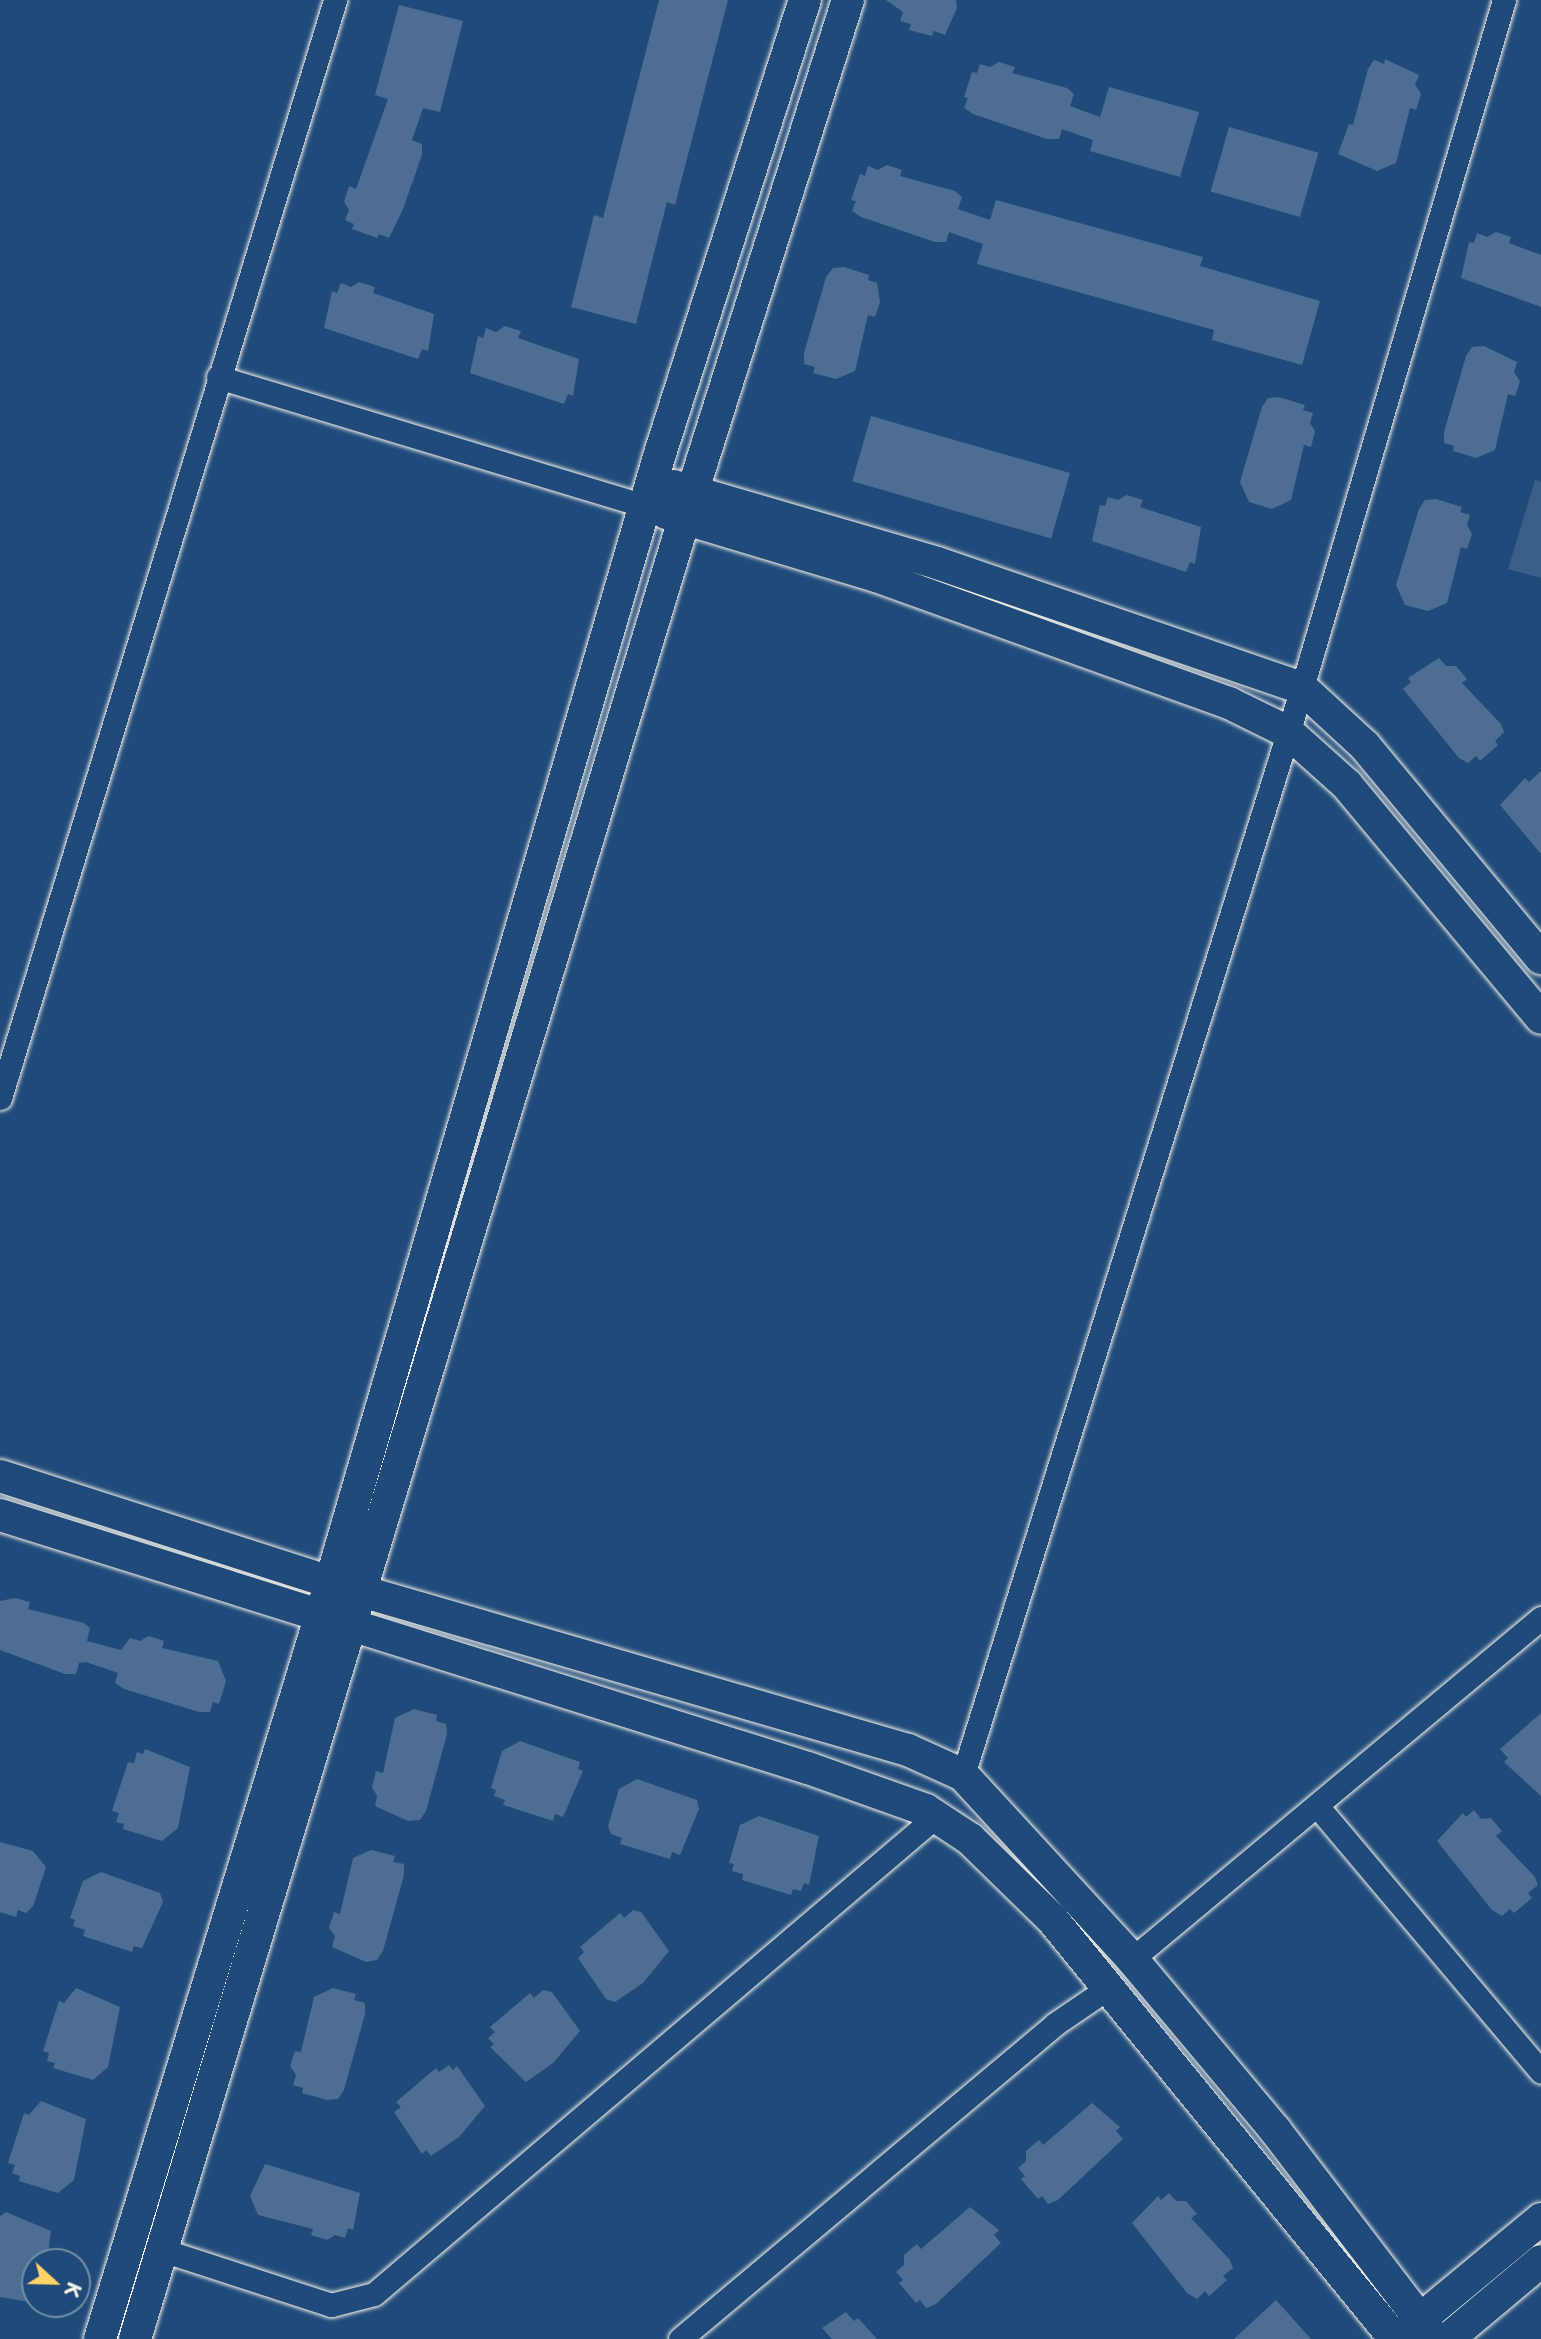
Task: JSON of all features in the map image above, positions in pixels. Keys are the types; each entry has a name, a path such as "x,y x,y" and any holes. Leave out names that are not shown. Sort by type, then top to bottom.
{"main road":[{"path":"345,1585 648,493 805,0"},
{"path":"100,2339 334,1621 848,0"},
{"path":"648,493 937,563 1302,688 1365,746 1541,958"},
{"path":"689,505 876,576 1229,703 1288,732 1347,785 1541,1017"},
{"path":"0,1476 345,1585 908,1750 963,1775 1132,1959 1275,2130 1427,2329"},
{"path":"0,1515 808,1768 935,1817 970,1839 1052,1919 1396,2339 1427,2329 1541,2219"},
{"path":"135,2339 162,2250 334,1621"},
{"path":"1448,2339 1541,2261"}],"street":[{"path":"0,1098 335,0"},
{"path":"963,1775 1302,688 1504,0"},
{"path":"218,377 648,493"},
{"path":"1132,1959 1318,1807 1541,1618"},
{"path":"1318,1807 1541,2072"},
{"path":"162,2250 331,2305 374,2294 935,1817"},
{"path":"680,2339 1055,2024 1108,1988"}],"shaded area":[{"path":"1535,480 1541,482 1541,578 1508,569"}],"building":[{"path":"659,0 728,0 675,205 667,202 636,324 571,307 594,215 603,218"},
{"path":"886,0 956,0 957,8 945,35 934,31 932,36 909,30 911,24 900,21 903,12"},
{"path":"399,5 463,21 440,112 423,108 412,140 422,144 422,155 403,209 389,238 379,234 377,238 352,229 354,224 345,220 349,210 344,202 349,186 356,189 388,99 375,95"},
{"path":"1385,59 1419,75 1415,85 1421,94 1416,110 1410,108 1396,163 1377,171 1338,154 1349,124 1353,125 1368,69 1374,60 1384,64"},
{"path":"999,62 1015,67 1012,73 1067,88 1074,94 1070,106 1100,117 1109,87 1199,112 1180,177 1090,151 1093,140 1062,129 1059,139 1047,139 973,114 964,108 968,98 964,97 972,72 977,73 980,64 990,67"},
{"path":"1229,127 1318,153 1300,217 1211,191"},
{"path":"887,165 902,170 900,176 955,191 962,197 958,209 990,220 996,200 1203,257 1200,266 1320,301 1302,365 1212,340 1214,330 977,264 983,244 949,232 946,242 935,242 861,217 852,211 856,201 851,200 860,174 865,176 868,166 878,170"},
{"path":"1496,232 1511,237 1509,243 1541,255 1541,307 1461,278 1469,242 1474,243 1477,233 1487,237"},
{"path":"844,267 869,275 868,280 877,283 880,302 875,317 868,315 855,371 836,379 813,373 815,367 804,364 804,353 826,277 833,268"},
{"path":"359,282 375,287 373,293 434,314 428,351 422,349 418,359 324,328 332,291 337,293 341,283 351,287"},
{"path":"505,326 521,331 518,338 579,359 573,396 568,394 564,404 470,373 478,336 483,338 486,328 496,332"},
{"path":"1484,346 1517,362 1514,372 1520,381 1515,396 1508,394 1495,450 1476,458 1453,451 1454,446 1444,443 1444,432 1466,356 1472,347"},
{"path":"1279,397 1305,405 1303,410 1313,413 1310,423 1315,431 1311,447 1304,445 1291,500 1272,509 1249,502 1240,482 1262,407 1268,398"},
{"path":"871,416 1070,473 1051,538 852,481"},
{"path":"1127,495 1143,500 1140,507 1201,527 1195,564 1190,562 1186,572 1092,541 1100,505 1105,506 1108,497 1118,500"},
{"path":"1436,499 1462,507 1460,512 1470,515 1467,525 1472,534 1467,549 1461,547 1447,603 1428,611 1405,605 1396,585 1419,509 1425,500"},
{"path":"1439,658 1446,666 1456,666 1467,679 1462,683 1501,724 1504,732 1495,741 1498,745 1480,761 1476,756 1468,763 1459,758 1403,689 1411,682 1408,678"},
{"path":"1541,771 1541,854 1500,805 1525,778 1529,782"},
{"path":"15,1598 30,1602 28,1609 84,1623 90,1628 87,1641 121,1650 130,1638 140,1641 149,1636 164,1641 162,1648 218,1661 226,1681 219,1704 213,1702 210,1712 199,1712 124,1689 115,1683 118,1673 86,1662 79,1663 76,1674 65,1674 0,1650 0,1601"},
{"path":"414,1709 437,1715 436,1721 446,1724 447,1734 426,1811 420,1820 408,1821 375,1806 377,1796 372,1787 376,1771 383,1773 395,1718"},
{"path":"1541,1713 1541,1796 1504,1762 1508,1758 1500,1749"},
{"path":"520,1741 580,1762 578,1769 583,1771 563,1817 555,1814 553,1821 503,1805 505,1800 494,1796 496,1790 491,1788 502,1751"},
{"path":"145,1749 190,1767 178,1828 162,1841 123,1829 124,1824 116,1822 119,1813 112,1811 128,1762 134,1763 137,1752 143,1754"},
{"path":"637,1779 697,1800 699,1809 680,1855 672,1852 670,1859 620,1844 622,1838 611,1834 608,1826 619,1789"},
{"path":"1474,1810 1481,1819 1491,1818 1502,1831 1496,1836 1535,1877 1538,1885 1528,1893 1532,1898 1514,1913 1510,1909 1502,1916 1492,1910 1437,1841 1463,1813 1466,1817"},
{"path":"759,1816 819,1836 809,1885 804,1883 801,1891 793,1889 791,1895 742,1880 743,1874 732,1871 734,1864 729,1863 740,1825"},
{"path":"0,1842 33,1851 46,1867 33,1906 26,1913 18,1910 16,1917 0,1912"},
{"path":"371,1850 395,1856 393,1862 404,1864 404,1875 383,1951 377,1960 366,1962 332,1947 335,1936 329,1928 334,1912 340,1914 353,1858"},
{"path":"101,1872 160,1893 163,1902 142,1948 134,1946 132,1952 83,1936 85,1930 73,1926 75,1920 70,1918 83,1881"},
{"path":"633,1910 641,1912 669,1951 643,1983 615,2002 606,1999 578,1958 584,1952 580,1947 620,1913 624,1918"},
{"path":"76,1988 120,2007 108,2067 93,2080 53,2068 55,2063 47,2061 49,2053 43,2051 59,2001 64,2003"},
{"path":"333,1988 356,1994 354,2000 365,2003 365,2014 344,2090 338,2099 327,2100 302,2093 303,2088 293,2085 296,2075 290,2066 295,2051 301,2052 314,1997"},
{"path":"543,1990 552,1992 580,2031 553,2063 526,2082 490,2047 494,2044 488,2038 495,2032 490,2027 530,1993 534,1998"},
{"path":"449,2065 453,2070 457,2066 485,2106 459,2137 431,2156 426,2150 422,2154 394,2112 401,2107 396,2102 436,2068 439,2072"},
{"path":"41,2101 86,2119 74,2180 58,2193 19,2181 20,2176 12,2173 15,2165 8,2163 24,2113 29,2115"},
{"path":"1092,2103 1120,2127 1116,2131 1123,2139 1058,2200 1048,2204 1042,2196 1038,2199 1021,2179 1025,2176 1018,2168 1026,2161 1026,2151 1039,2140 1043,2145"},
{"path":"265,2164 360,2193 353,2230 348,2228 345,2238 335,2235 327,2240 311,2235 313,2229 258,2215 250,2196"},
{"path":"1169,2193 1176,2201 1186,2201 1197,2214 1191,2218 1230,2260 1233,2268 1223,2276 1227,2280 1209,2296 1205,2291 1197,2299 1187,2293 1132,2223 1158,2196 1161,2200"},
{"path":"970,2207 999,2230 994,2235 1001,2243 936,2304 926,2308 920,2300 916,2303 899,2283 903,2280 896,2272 904,2265 904,2255 917,2244 921,2249"},
{"path":"6,2212 51,2231 49,2248 21,2248 21,2301 0,2297 0,2216"},
{"path":"1276,2300 1311,2339 1234,2339"},
{"path":"846,2312 854,2321 858,2318 877,2339 832,2339 822,2328"}]}
